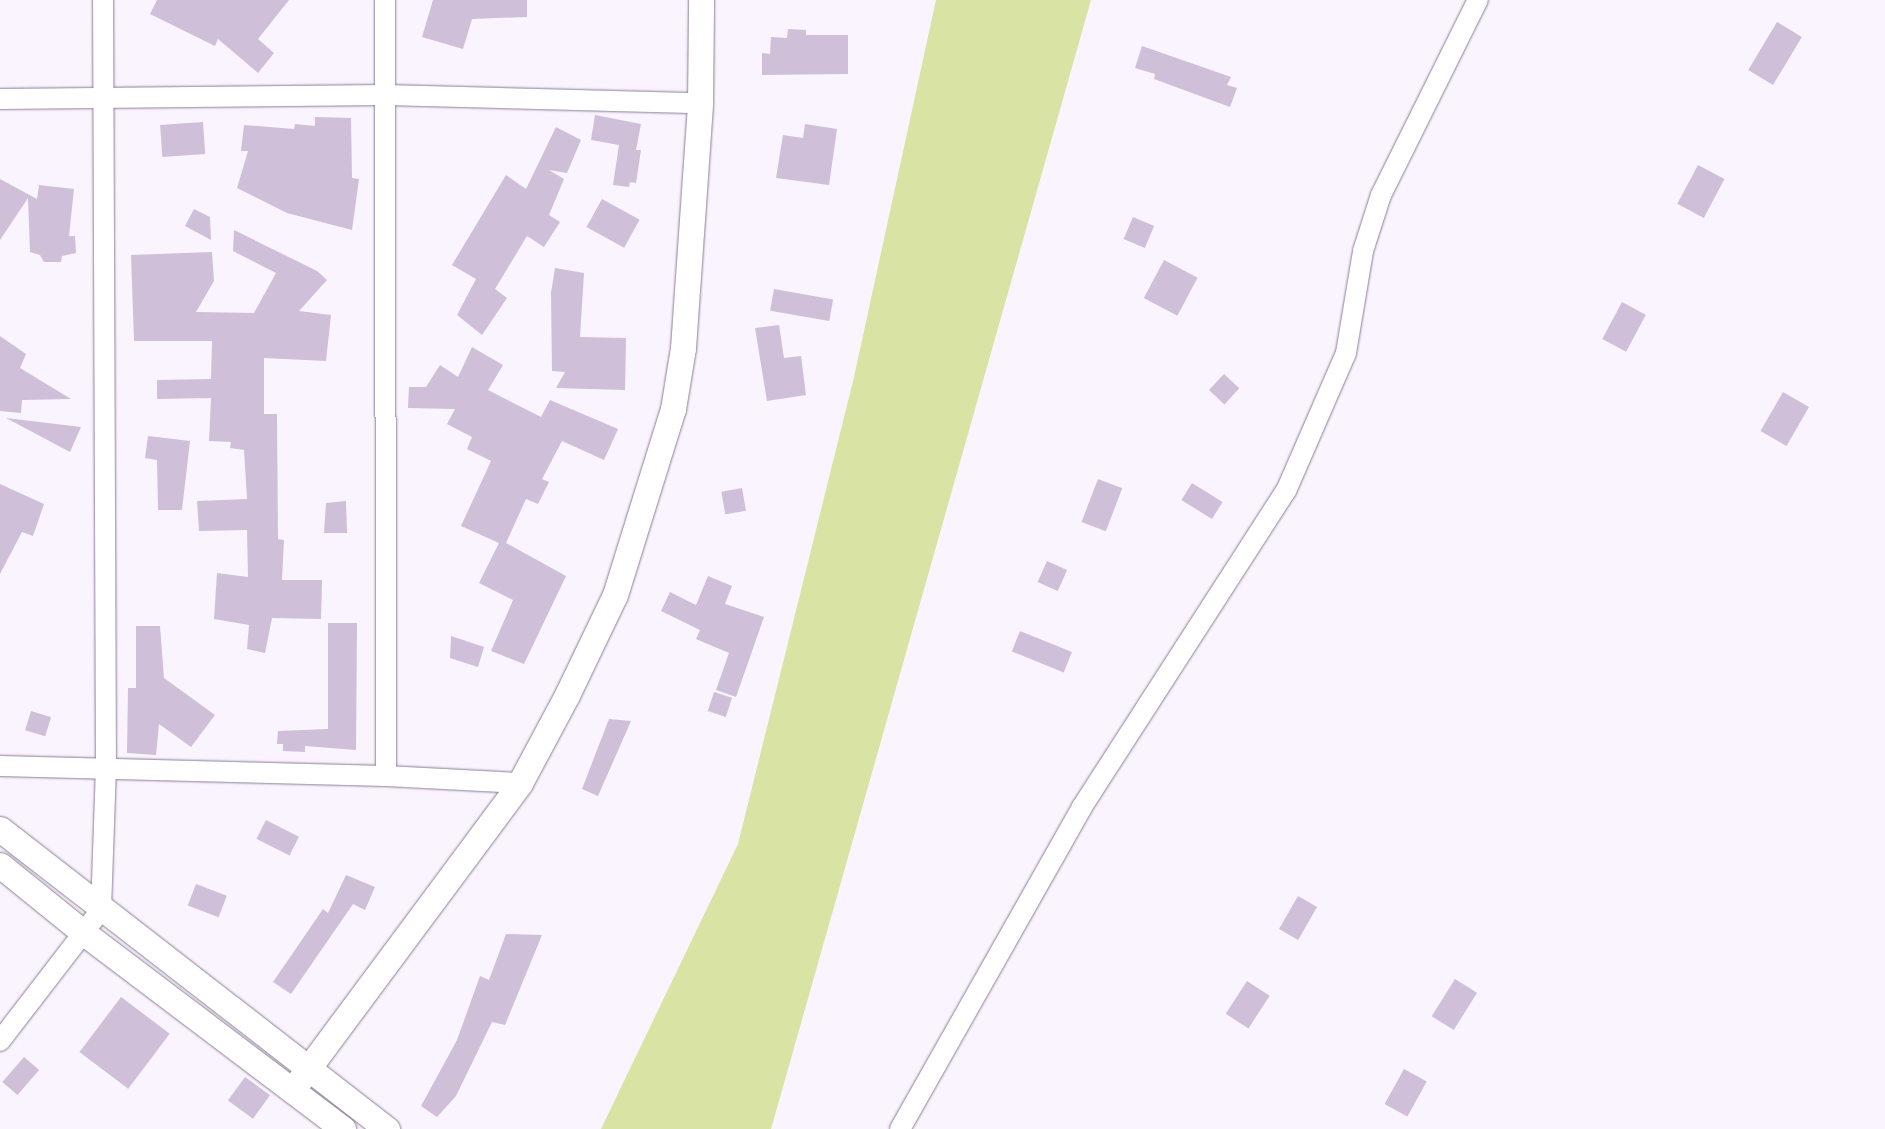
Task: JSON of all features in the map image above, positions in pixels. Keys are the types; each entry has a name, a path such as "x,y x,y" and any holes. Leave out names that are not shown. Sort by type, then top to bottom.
{"street":[{"path":"0,1041 101,910 106,770 103,0"},
{"path":"385,0 386,776"},
{"path":"293,1089 310,1069 520,783 567,695 614,595 672,409 683,348 700,103 700,0"},
{"path":"900,1129 1082,807 1286,491 1346,353 1363,251 1381,195 1478,0"},
{"path":"0,99 104,100 385,95 700,103"},
{"path":"0,766 386,776 520,783"},
{"path":"0,829 101,910 387,1129"},
{"path":"0,865 84,933 293,1089 343,1129"}],"green space":[{"path":"936,0 1091,0 771,1129 601,1129 738,844 854,377"}],"building":[{"path":"157,0 289,0 258,39 274,53 258,73 218,39 215,46 150,14"},
{"path":"433,0 527,0 527,17 472,19 463,49 422,37"},
{"path":"1777,22 1802,37 1773,85 1748,70"},
{"path":"788,29 806,30 806,35 848,35 848,74 762,75 762,53 770,54 771,37 787,38"},
{"path":"1142,46 1231,77 1227,85 1237,88 1230,107 1154,79 1155,74 1135,68"},
{"path":"595,115 641,124 636,150 641,150 636,183 630,182 629,187 613,185 619,145 591,140"},
{"path":"315,117 351,118 352,178 359,179 352,230 287,213 237,188 248,151 241,151 244,125 294,129 295,124 315,126"},
{"path":"203,122 205,154 162,157 160,125"},
{"path":"805,124 837,129 829,185 776,178 783,135 803,138"},
{"path":"556,127 581,140 567,173 549,170 564,179 549,215 560,222 544,247 527,236 495,289 507,298 482,335 457,315 476,279 452,265 506,175 526,189"},
{"path":"1698,165 1724,179 1704,218 1677,204"},
{"path":"0,179 37,199 39,185 74,189 69,236 75,236 76,253 62,256 61,262 44,262 40,255 30,252 28,198 0,240"},
{"path":"602,199 640,220 624,248 586,227"},
{"path":"194,209 210,217 211,240 185,226"},
{"path":"1133,217 1154,226 1145,248 1124,239"},
{"path":"234,230 317,271 327,280 299,311 331,315 326,361 264,358 264,414 277,414 278,539 284,540 282,580 322,580 321,619 272,618 265,653 247,649 249,625 214,619 217,573 248,577 247,530 199,531 197,501 247,499 244,450 230,448 231,442 209,441 211,398 157,399 157,380 211,379 212,341 134,341 131,255 212,252 214,281 196,312 254,313 276,273 233,251"},
{"path":"1164,260 1198,278 1177,316 1144,298"},
{"path":"555,268 584,273 580,337 626,338 625,390 556,388 565,372 552,371 551,293"},
{"path":"774,289 833,299 829,321 770,311"},
{"path":"1622,302 1646,315 1626,352 1602,339"},
{"path":"779,325 784,358 801,356 806,395 767,401 755,328"},
{"path":"0,336 26,354 20,368 71,399 22,400 21,413 0,411"},
{"path":"472,347 503,365 488,390 541,417 550,400 618,429 604,460 562,441 542,479 549,482 538,504 526,499 506,543 566,576 524,664 491,651 513,600 479,583 499,543 461,526 491,461 467,449 472,437 447,424 455,409 408,408 409,387 426,387 440,365 458,377"},
{"path":"1224,374 1239,388 1224,404 1209,390"},
{"path":"1783,392 1809,407 1786,446 1760,431"},
{"path":"6,418 81,427 70,452"},
{"path":"148,436 190,441 182,510 158,510 157,460 145,458"},
{"path":"1098,479 1122,488 1106,531 1082,522"},
{"path":"1192,483 1223,502 1212,519 1181,500"},
{"path":"0,484 44,504 33,536 22,532 0,574"},
{"path":"742,488 746,511 725,514 721,492"},
{"path":"346,501 347,533 324,533 326,503"},
{"path":"1047,561 1067,570 1058,591 1038,582"},
{"path":"708,576 732,586 725,604 764,617 736,697 716,690 729,653 696,639 700,630 661,611 670,592 696,605"},
{"path":"328,623 357,623 356,750 305,746 305,752 283,751 283,744 277,744 278,731 328,729"},
{"path":"136,626 160,626 164,678 215,715 191,747 159,724 156,755 127,753 128,688 136,688"},
{"path":"1020,631 1072,652 1064,672 1012,651"},
{"path":"451,636 484,647 478,667 450,658"},
{"path":"714,692 732,698 726,717 708,711"},
{"path":"31,711 51,717 45,736 25,730"},
{"path":"609,719 631,721 598,796 582,789"},
{"path":"266,820 299,837 289,856 256,839"},
{"path":"346,875 375,887 365,910 353,904 291,994 273,982 323,909 328,913"},
{"path":"196,884 227,896 219,917 188,905"},
{"path":"1298,896 1317,907 1298,940 1279,929"},
{"path":"506,934 542,935 505,1025 492,1022 456,1096 437,1117 421,1106 457,1040 480,976 489,980"},
{"path":"1455,979 1477,993 1454,1030 1432,1016"},
{"path":"1247,981 1270,996 1248,1028 1226,1014"},
{"path":"121,997 170,1034 128,1089 79,1052"},
{"path":"24,1057 39,1070 17,1095 2,1082"},
{"path":"1404,1069 1427,1082 1407,1117 1385,1104"},
{"path":"245,1077 270,1095 253,1119 228,1100"}]}
